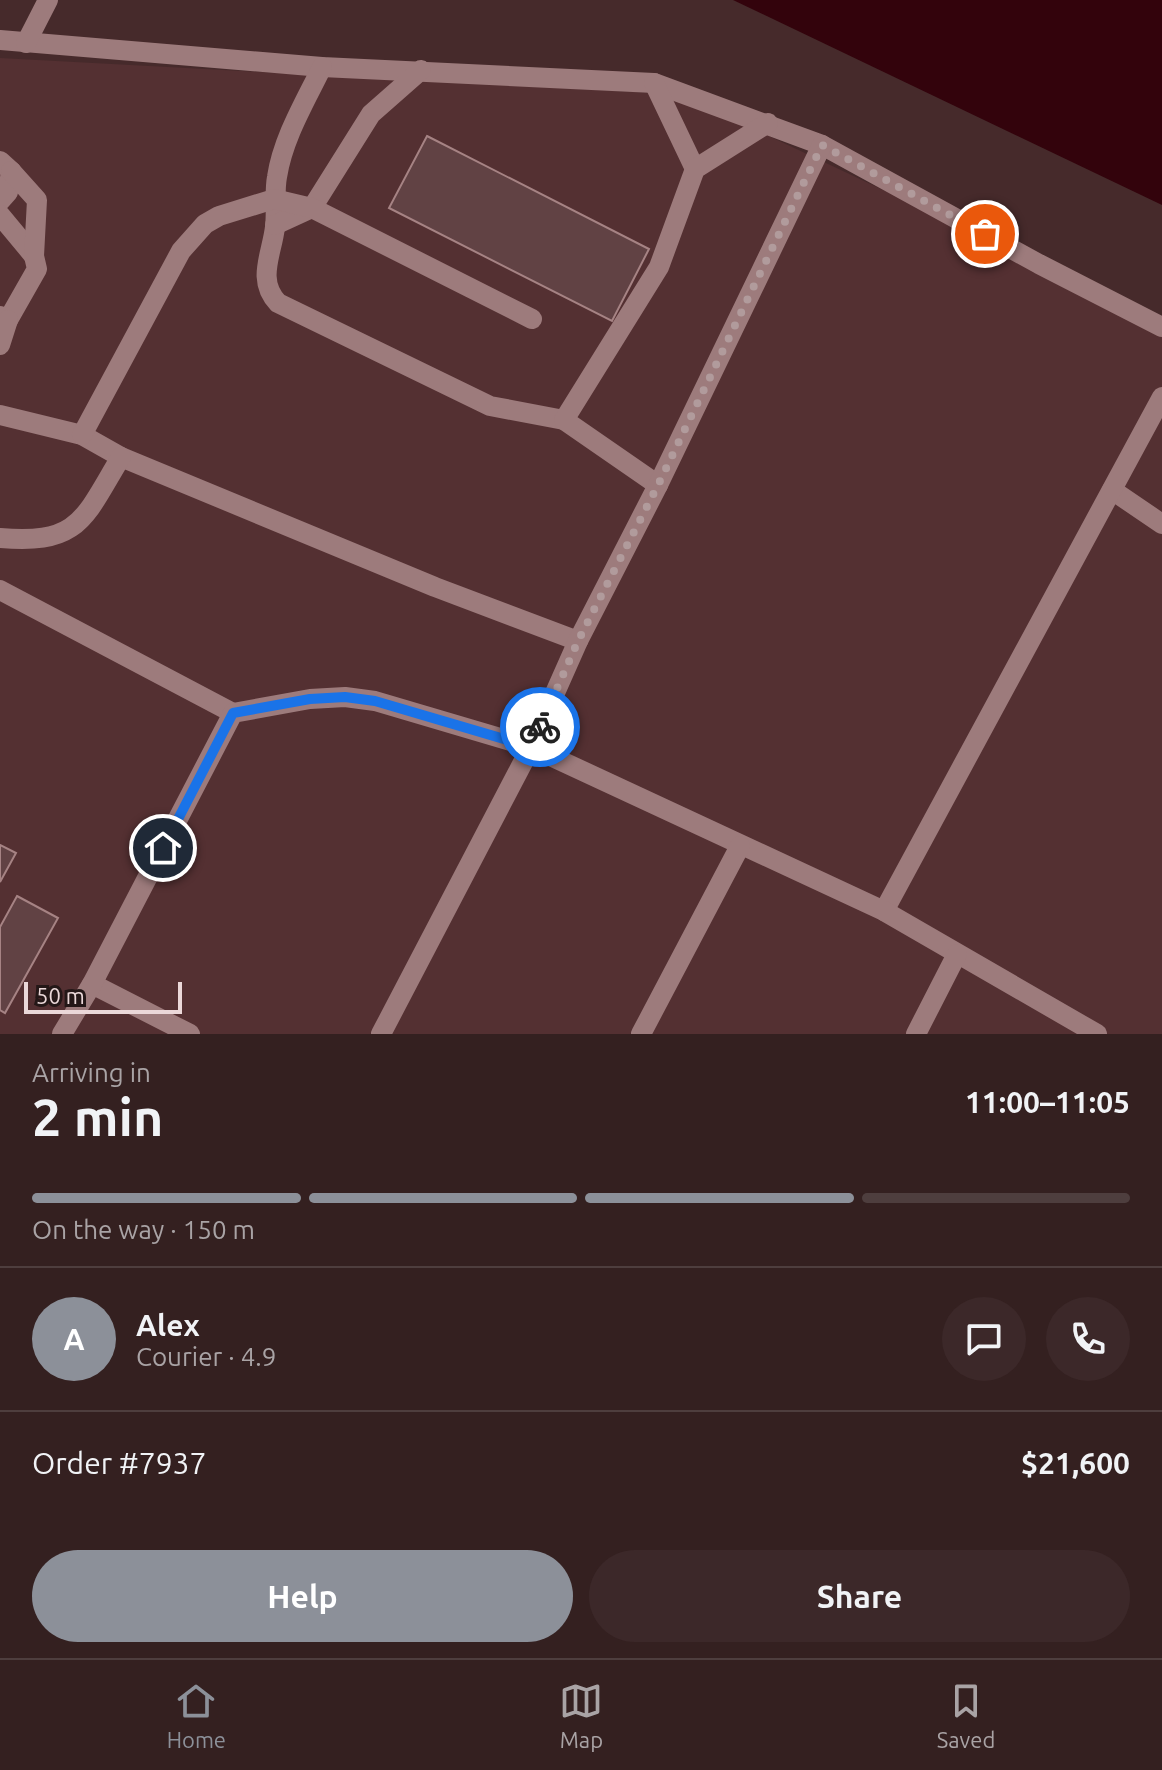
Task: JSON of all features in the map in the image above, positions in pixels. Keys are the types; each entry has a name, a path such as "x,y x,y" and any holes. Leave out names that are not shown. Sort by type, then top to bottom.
{"street":[{"path":"26,43 48,0"},
{"path":"0,40 322,67 654,83 822,145 1039,264 1162,327"},
{"path":"322,67 285,144 274,199 275,225 265,277 267,292 278,303 490,406 564,420 658,485"},
{"path":"275,225 312,208 371,114 421,70"},
{"path":"654,83 695,169"},
{"path":"564,420 659,267 695,169 768,123"},
{"path":"381,1034 531,747 578,641 658,485 822,145"},
{"path":"0,201 8,192 6,166"},
{"path":"0,345 4,318 37,269 34,256 37,200 6,166"},
{"path":"82,435 181,251 205,224 219,216 274,199 312,208 532,319"},
{"path":"0,215 34,256"},
{"path":"884,911 1162,397"},
{"path":"0,415 82,435 121,457 421,581 578,641"},
{"path":"0,538 35,541 62,533 82,522 121,457"},
{"path":"1112,490 1162,524"},
{"path":"0,590 233,713 310,699 345,697 375,701 531,747 884,911 1097,1034"},
{"path":"62,1034 92,984 233,713"},
{"path":"641,1034 740,846"},
{"path":"916,1034 957,954"},
{"path":"92,984 190,1034"}],"shaded area":[{"path":"733,0 1162,0 1162,205"},
{"path":"0,58 673,94 714,110 1162,322 1162,1034 0,1034"}],"building":[{"path":"427,136 649,249 612,321 389,208"},
{"path":"0,845 16,853 0,882"},
{"path":"17,896 58,918 5,1013 0,1010 0,927"}],"way so far":[{"path":"540,727 578,641 658,485 822,145 985,234"}],"route":[{"path":"163,848 233,713 310,699 345,697 375,701 531,747 540,727"}]}
